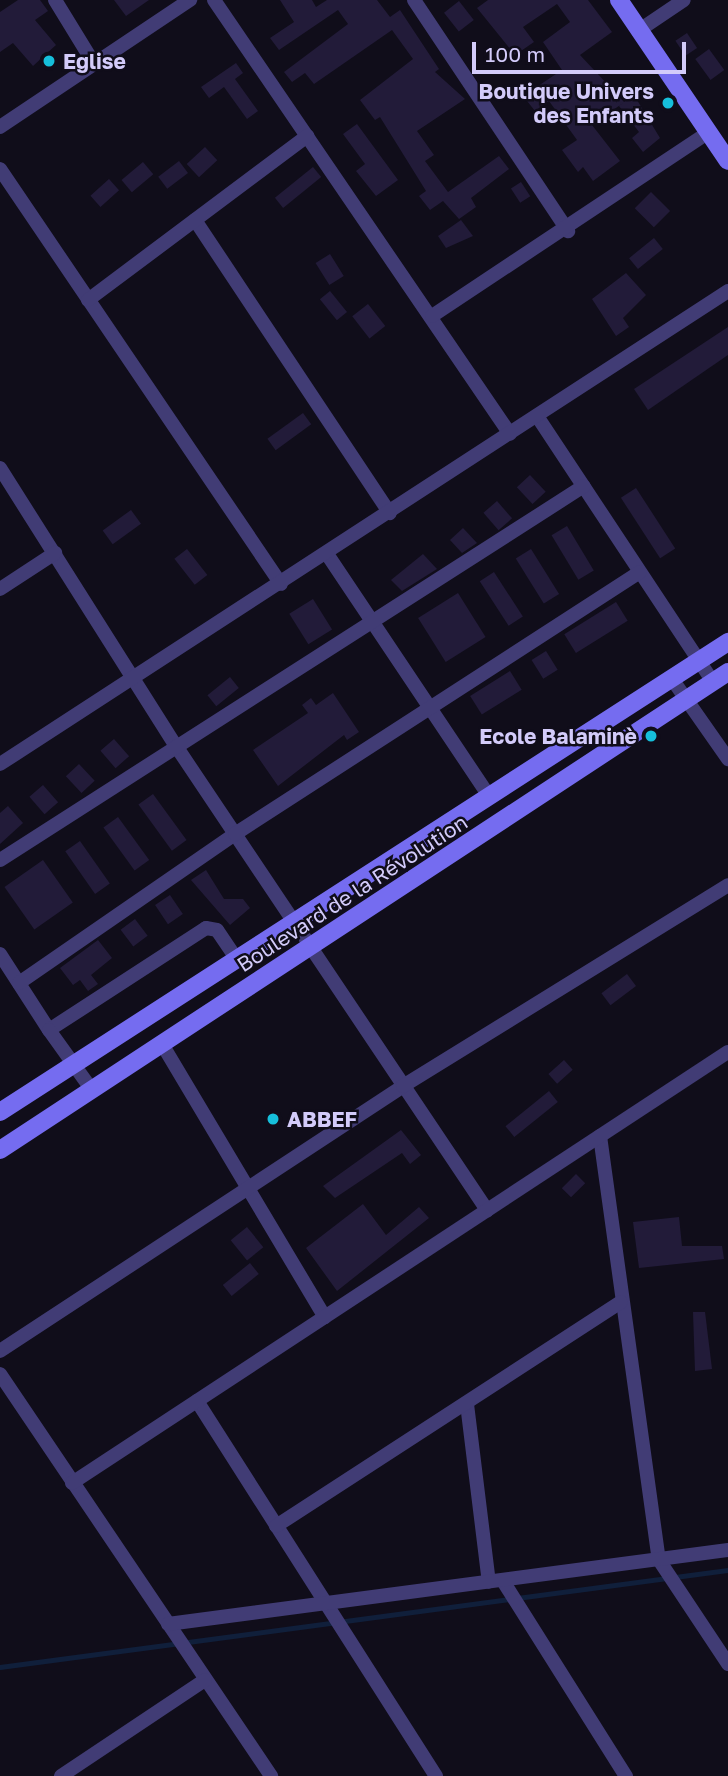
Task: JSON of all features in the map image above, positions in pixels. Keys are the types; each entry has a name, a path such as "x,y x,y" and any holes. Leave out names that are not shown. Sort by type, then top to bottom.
{"main road":[{"path":"619,0 728,160"},
{"name":"Boulevard de la Révolution","path":"0,1112 728,642"},
{"name":"Boulevard de la Révolution","path":"0,1150 721,677"}],"street":[{"path":"55,0 93,62"},
{"path":"0,127 93,62 190,0"},
{"path":"214,0 510,434"},
{"path":"414,0 568,231"},
{"path":"638,31 684,0"},
{"path":"432,316 568,231 709,132"},
{"path":"88,300 307,136"},
{"path":"0,169 281,584"},
{"path":"195,220 390,513"},
{"path":"0,764 281,584 728,290"},
{"path":"537,416 701,661 721,677"},
{"path":"0,468 176,747 487,1210"},
{"path":"0,860 373,625 584,486"},
{"path":"0,589 55,553"},
{"path":"327,554 488,796"},
{"path":"19,984 235,834 640,572"},
{"path":"672,679 728,759"},
{"path":"0,1351 403,1086 728,885"},
{"path":"49,1030 206,928 217,930 236,958"},
{"path":"0,954 92,1090"},
{"path":"162,1044 325,1317"},
{"path":"72,1483 728,1052"},
{"path":"600,1136 659,1560 728,1664"},
{"path":"276,1526 621,1302"},
{"path":"0,1374 271,1776"},
{"path":"197,1401 436,1776"},
{"path":"467,1404 496,1581 626,1776"},
{"path":"168,1624 327,1606 728,1550"},
{"path":"61,1776 205,1680"}],"building":[{"path":"18,0 40,0 48,11 35,20 56,45 33,66 13,43 0,52 0,12"},
{"path":"114,0 149,0 126,16"},
{"path":"280,0 312,0 316,7 327,0 377,0 390,17 400,10 439,69 435,72 465,99 417,131 434,155 425,161 448,192 499,156 509,169 471,198 476,207 459,219 443,201 430,210 419,196 426,191 380,117 375,120 360,100 413,59 392,30 314,84 305,73 292,82 284,72 348,24 338,10 279,50 270,38 294,22"},
{"path":"488,0 588,0 612,32 580,55 624,102 634,95 660,138 643,152 632,138 639,132 619,106 623,103 592,125 620,161 593,181 583,167 578,172 562,150 577,140 549,101 535,111 523,96 562,70 543,42 570,22 557,4 523,27 534,42 515,55 477,8"},
{"path":"459,1 474,20 459,32 444,13"},
{"path":"687,33 697,48 685,56 675,41"},
{"path":"709,49 724,70 711,80 695,59"},
{"path":"236,63 243,73 235,79 258,111 247,119 224,87 209,98 201,87"},
{"path":"357,124 398,180 376,196 356,171 365,164 343,134"},
{"path":"205,147 217,160 199,177 187,164"},
{"path":"179,161 188,173 167,189 158,177"},
{"path":"143,162 153,174 132,192 122,180"},
{"path":"313,167 321,177 283,208 275,198"},
{"path":"109,179 119,190 100,207 90,196"},
{"path":"521,182 530,196 520,203 511,189"},
{"path":"651,192 670,211 654,227 635,208"},
{"path":"461,220 473,236 446,248 438,236"},
{"path":"654,238 663,249 638,269 629,258"},
{"path":"330,254 344,276 329,285 316,263"},
{"path":"626,273 646,295 623,318 629,327 616,336 592,299"},
{"path":"330,291 347,312 337,320 320,299"},
{"path":"368,304 385,326 369,338 352,316"},
{"path":"728,327 728,355 648,410 634,389"},
{"path":"303,413 311,424 276,450 267,439"},
{"path":"530,475 546,492 533,504 517,487"},
{"path":"636,488 675,548 660,558 621,498"},
{"path":"497,501 512,518 499,530 483,513"},
{"path":"131,510 141,524 113,544 103,531"},
{"path":"567,526 594,571 578,580 552,535"},
{"path":"463,528 477,543 462,553 450,540"},
{"path":"187,549 207,575 195,585 174,559"},
{"path":"531,549 559,594 544,603 516,559"},
{"path":"423,554 437,569 402,591 391,580"},
{"path":"494,572 523,616 509,626 480,581"},
{"path":"458,593 486,637 446,662 418,618"},
{"path":"313,599 332,630 308,644 289,614"},
{"path":"616,602 628,621 576,653 564,634"},
{"path":"546,651 558,670 543,679 532,660"},
{"path":"510,671 522,690 482,715 470,696"},
{"path":"230,677 239,688 216,706 207,695"},
{"path":"333,693 359,732 347,740 344,735 278,786 253,750 308,713 302,705 311,698 316,705"},
{"path":"114,739 129,756 116,768 100,751"},
{"path":"79,764 95,781 82,793 66,776"},
{"path":"43,785 58,802 45,814 29,797"},
{"path":"153,794 187,840 172,851 138,805"},
{"path":"8,806 23,823 0,844 0,813"},
{"path":"118,817 149,860 135,870 103,828"},
{"path":"80,841 110,884 95,894 65,851"},
{"path":"43,860 73,903 34,930 4,887"},
{"path":"206,870 224,899 243,899 250,908 230,925 191,880"},
{"path":"170,895 183,914 168,924 155,905"},
{"path":"135,919 148,936 133,947 121,930"},
{"path":"98,940 112,958 91,975 98,984 88,991 80,980 73,985 60,968"},
{"path":"627,974 636,986 610,1005 601,993"},
{"path":"564,1060 573,1070 557,1084 548,1074"},
{"path":"549,1091 558,1102 514,1137 505,1126"},
{"path":"401,1130 421,1155 410,1164 402,1153 335,1198 323,1186"},
{"path":"576,1174 585,1183 571,1197 562,1188"},
{"path":"363,1204 386,1235 419,1207 429,1218 337,1291 306,1248"},
{"path":"679,1217 682,1246 722,1246 724,1259 639,1268 633,1222"},
{"path":"247,1227 263,1247 247,1260 231,1240"},
{"path":"250,1263 259,1274 232,1296 223,1285"},
{"path":"693,1312 705,1312 712,1369 695,1371"}],"waterway":[{"path":"0,1667 728,1570"}],"place":[{"name":"Eglise","path":"49,61"},
{"name":"Boutique Univers des Enfants","path":"668,103"},
{"name":"Ecole Balaminè","path":"651,736"},
{"name":"ABBEF","path":"273,1119"}]}
